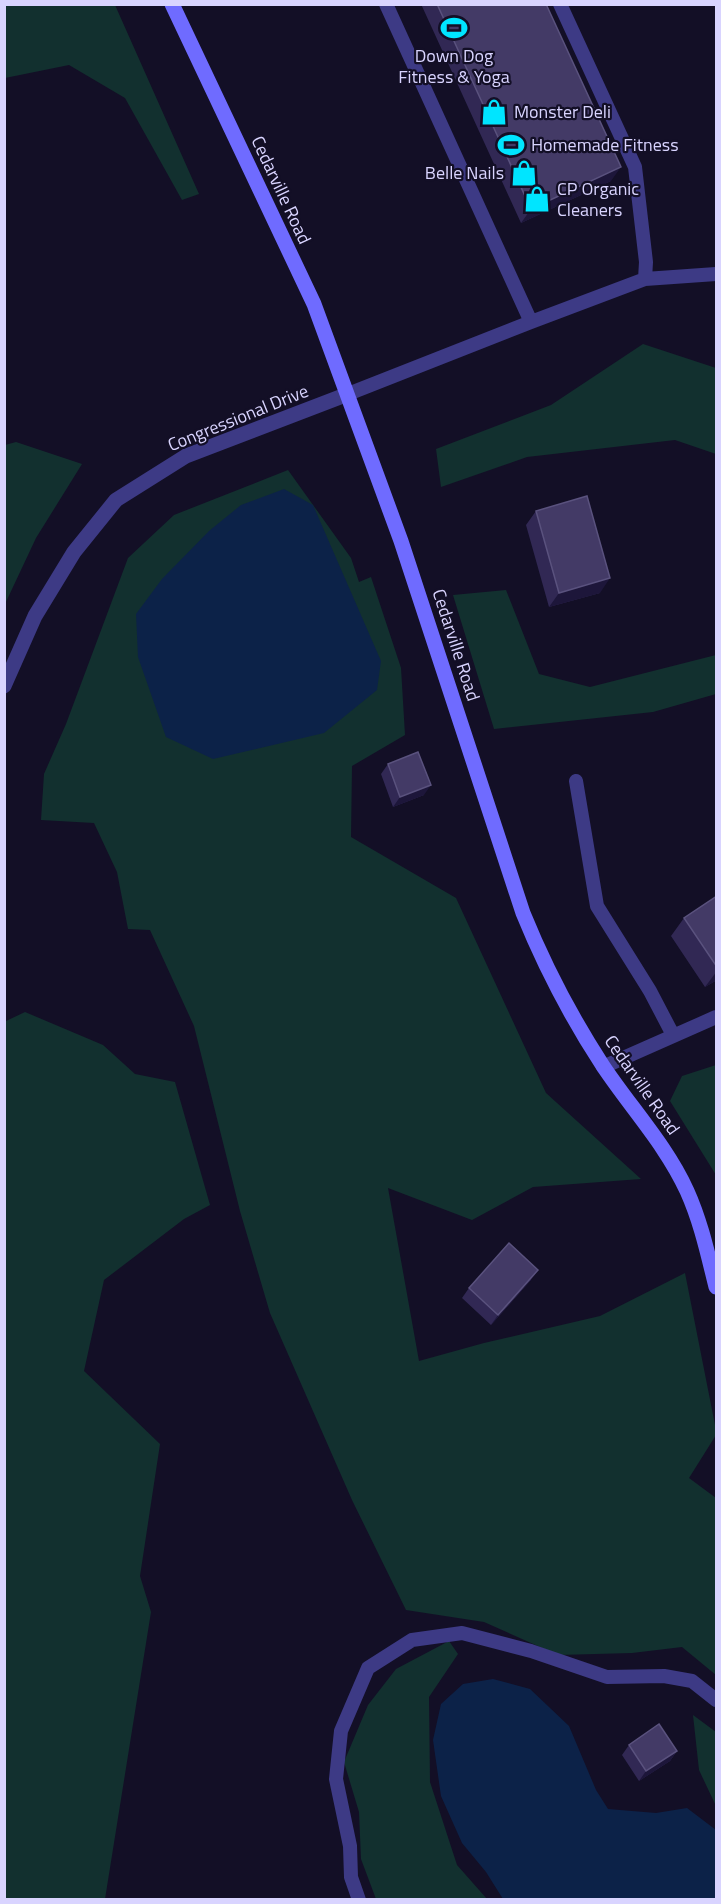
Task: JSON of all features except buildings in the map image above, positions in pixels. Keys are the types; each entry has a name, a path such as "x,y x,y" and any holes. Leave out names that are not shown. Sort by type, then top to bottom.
{"main road":[{"name":"Cedarville Road","path":"172,4 314,304 405,552 523,913 559,994 603,1067 667,1154 687,1191 703,1234 717,1287"}],"street":[{"name":"Congressional Drive","path":"4,686 35,616 74,552 116,500 186,456 348,394"}],"lane":[{"path":"386,4 531,321"},
{"path":"560,4 635,166 646,261 645,279"},
{"path":"348,394 531,321 645,279 717,274"},
{"path":"576,781 597,906 650,991 673,1035"},
{"path":"603,1067 717,1017"},
{"path":"359,1899 351,1877 350,1846 336,1779 341,1731 368,1668 412,1640 462,1634 531,1651 607,1677 664,1677 692,1681 717,1700"}],"green space":[{"path":"4,5 115,5 199,194 182,200 125,98 69,65 5,78"},
{"path":"643,344 716,368 716,454 675,440 527,457 441,487 436,449 551,405"},
{"path":"16,442 82,464 36,538 5,604 5,445"},
{"path":"288,470 351,558 359,582 371,577 401,668 405,735 352,766 351,837 456,898 546,1093 641,1179 533,1187 472,1220 388,1188 419,1361 600,1316 685,1273 716,1430 716,1435 689,1478 716,1498 716,1675 682,1647 632,1653 558,1655 484,1622 406,1610 352,1500 270,1313 240,1211 194,1026 150,930 128,929 117,872 94,823 41,820 44,774 66,724 128,558 174,515"},
{"path":"506,590 539,674 590,687 716,655 716,694 653,712 494,729 453,595"},
{"path":"25,1012 103,1045 135,1074 175,1082 210,1205 184,1219 104,1280 84,1371 160,1444 140,1576 151,1612 105,1899 5,1899 4,1022"},
{"path":"716,1065 716,1175 670,1101 682,1076"},
{"path":"449,1641 458,1654 429,1697 430,1782 457,1865 487,1899 376,1899 361,1859 359,1812 344,1762 368,1705 396,1669"},
{"path":"693,1715 716,1732 716,1806 699,1770"}],"water":[{"path":"284,489 313,505 381,661 377,690 324,733 213,759 166,737 138,657 136,614 162,579 209,531 241,505"},
{"path":"493,1679 530,1689 569,1726 596,1790 608,1809 656,1813 687,1808 716,1830 716,1899 503,1899 486,1872 462,1843 441,1796 433,1740 441,1704 463,1684"}],"place":[{"name":"Down Dog Fitness & Yoga","path":"454,28"},
{"name":"Monster Deli","path":"494,112"},
{"name":"Homemade Fitness","path":"511,145"},
{"name":"Belle Nails","path":"524,173"},
{"name":"CP Organic Cleaners","path":"537,199"}]}
